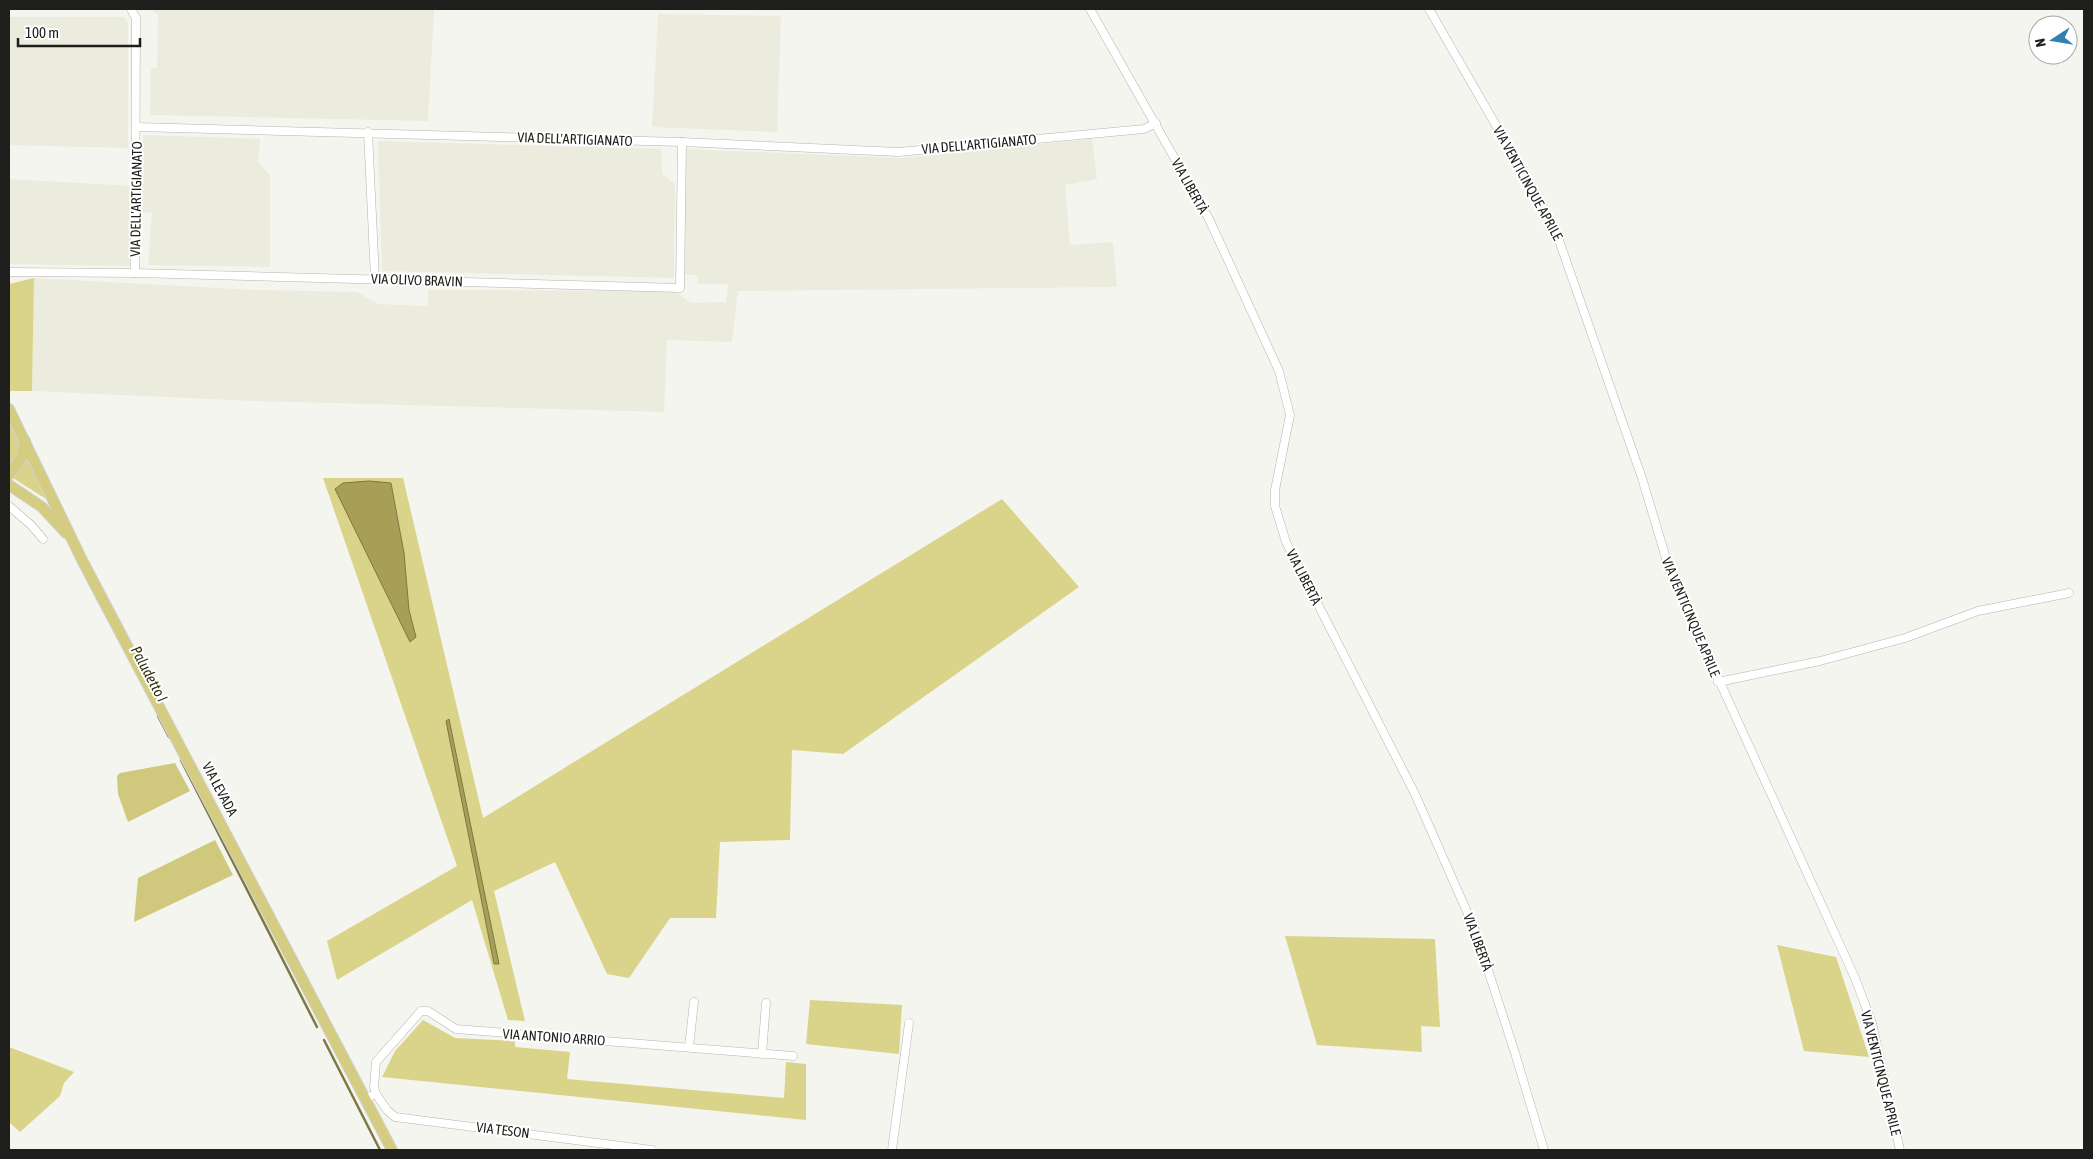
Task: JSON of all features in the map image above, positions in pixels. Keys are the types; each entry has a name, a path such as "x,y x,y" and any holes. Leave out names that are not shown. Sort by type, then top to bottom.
{"main road":[{"name":"VIA LEVADA","path":"9,409 82,560 392,1150"},
{"path":"9,475 22,457 25,440"},
{"path":"9,485 42,506 65,532 82,560"}],"street":[{"path":"131,9 136,18 137,127"},
{"name":"VIA LIBERTÀ","path":"1090,9 1209,219 1279,372 1290,415 1275,490 1275,506 1286,542 1415,794 1475,930 1544,1150"},
{"name":"VIA VENTICINQUE APRILE","path":"1429,9 1554,226 1642,478 1671,575 1718,682 1855,978 1872,1023 1900,1150"},
{"name":"VIA DELL'ARTIGIANATO","path":"135,273 137,127 682,142 899,152 1144,128 1156,123"},
{"path":"368,132 375,279"},
{"name":"VIA OLIVO BRAVIN","path":"9,272 135,273 680,288 682,142"},
{"path":"9,506 31,525 43,539"},
{"path":"1718,682 1820,661 1905,638 1978,611 2069,593"},
{"path":"689,1047 694,1002"},
{"path":"762,1054 766,1003"},
{"name":"VIA ANTONIO ARRIO","path":"376,1094 374,1087 376,1062 421,1011 428,1011 456,1029 793,1056"},
{"path":"892,1150 909,1023"},
{"path":"366,1098 376,1094"},
{"name":"VIA TESON","path":"376,1094 387,1110 395,1117 652,1150"}],"shaded area":[{"path":"150,9 434,9 428,121 150,115 151,68 157,68 158,15"},
{"path":"658,14 781,16 777,132 652,127"},
{"path":"9,17 124,17 128,23 128,148 9,145"},
{"path":"143,135 260,139 258,162 270,176 270,267 148,265 152,213 141,212"},
{"path":"1092,139 1097,179 1065,185 1070,245 1113,242 1117,287 738,291 732,342 667,340 664,412 255,401 32,391 34,278 258,290 357,292 378,304 428,306 428,290 674,291 691,303 726,302 728,284 698,284 698,276 685,274 685,149 902,158"},
{"path":"378,141 661,149 662,174 675,184 674,278 382,271"},
{"path":"9,179 132,186 130,266 10,264"},
{"path":"34,278 32,391 10,391 9,284"},
{"path":"9,415 20,437 21,448 9,470"},
{"path":"28,457 47,497 46,499 13,478"},
{"path":"323,478 403,478 483,818 1002,499 1079,587 843,754 792,750 790,840 720,842 716,918 670,918 629,978 607,974 555,862 494,891 525,1021 508,1020 472,900 337,980 327,941 457,866"},
{"path":"369,481 391,483 404,553 409,610 416,637 410,642 335,489 343,483"},
{"path":"449,719 499,964 494,964 446,721"},
{"path":"175,763 190,791 128,822 118,794 117,776 120,773"},
{"path":"215,840 233,875 134,922 138,878"},
{"path":"1285,936 1435,939 1440,1027 1421,1026 1422,1052 1317,1045"},
{"path":"1777,945 1836,957 1869,1057 1804,1051"},
{"path":"810,1000 902,1005 899,1054 806,1044"},
{"path":"423,1020 455,1038 515,1041 515,1047 570,1052 567,1079 784,1098 786,1062 806,1064 806,1120 382,1077 395,1051"},
{"path":"9,1047 74,1072 64,1083 60,1096 20,1132 9,1122"}],"waterway":[{"name":"Paludetto I","path":"158,716 169,737"},
{"path":"181,760 317,1027"},
{"path":"324,1040 380,1150"}]}
